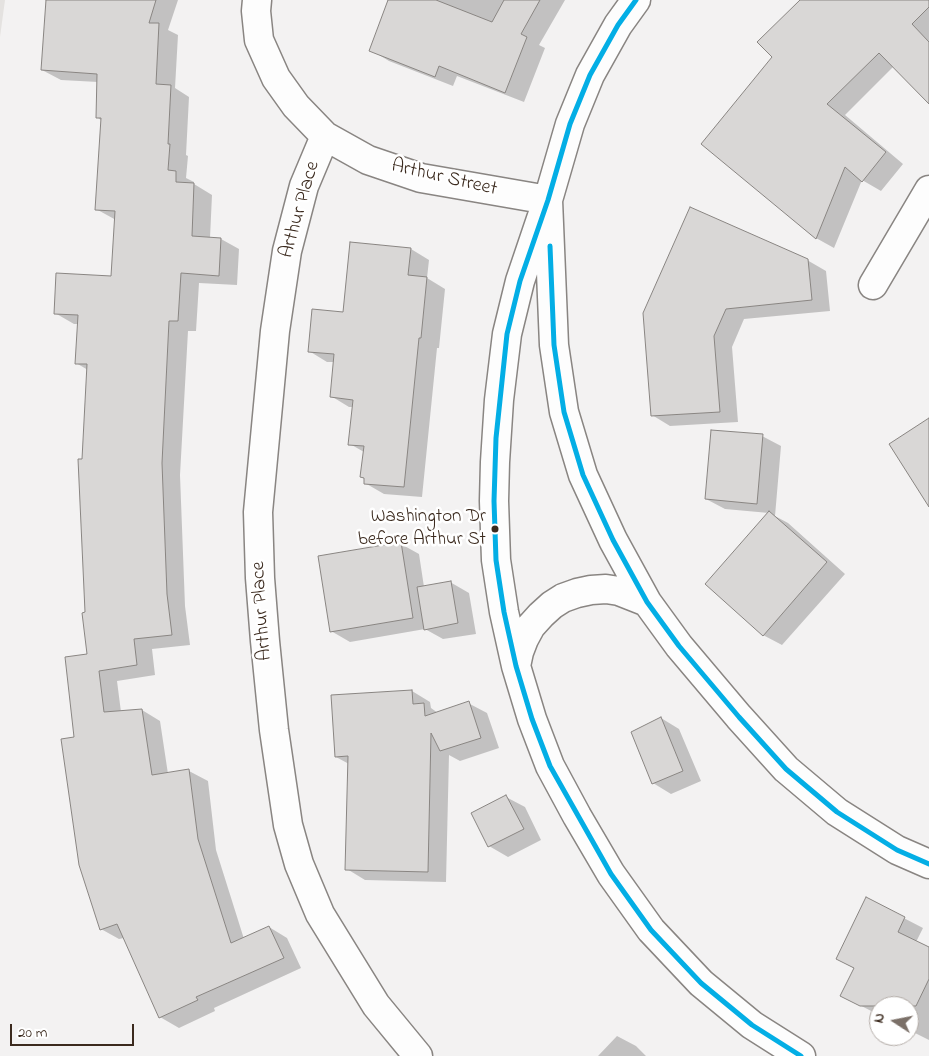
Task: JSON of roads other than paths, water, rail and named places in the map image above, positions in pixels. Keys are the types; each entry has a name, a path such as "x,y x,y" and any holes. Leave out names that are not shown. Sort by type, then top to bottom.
{"street":[{"name":"Arthur Street","path":"257,0 256,11 259,40 276,78 296,106 325,136 368,160 420,178 548,200"},
{"path":"636,0 618,24 590,75 570,124 548,200 520,280 507,334 496,438 494,501 496,560 504,612 516,666 532,719 550,766 610,874 651,930 701,983 752,1026 801,1056"},
{"name":"Arthur Place","path":"325,136 304,186 287,251 275,331 258,512 260,578 274,730 288,825 299,864 320,914 376,1005 418,1056"},
{"path":"873,285 929,190"},
{"path":"548,200 554,345 564,412 583,475 613,540 647,602 679,646 786,769 837,812 897,850 929,864"},
{"path":"516,666 524,638 532,626 546,610 563,598 591,590 606,589 626,593 647,602"}],"place":[{"name":"Washington Dr before Arthur St","path":"495,529"}]}
